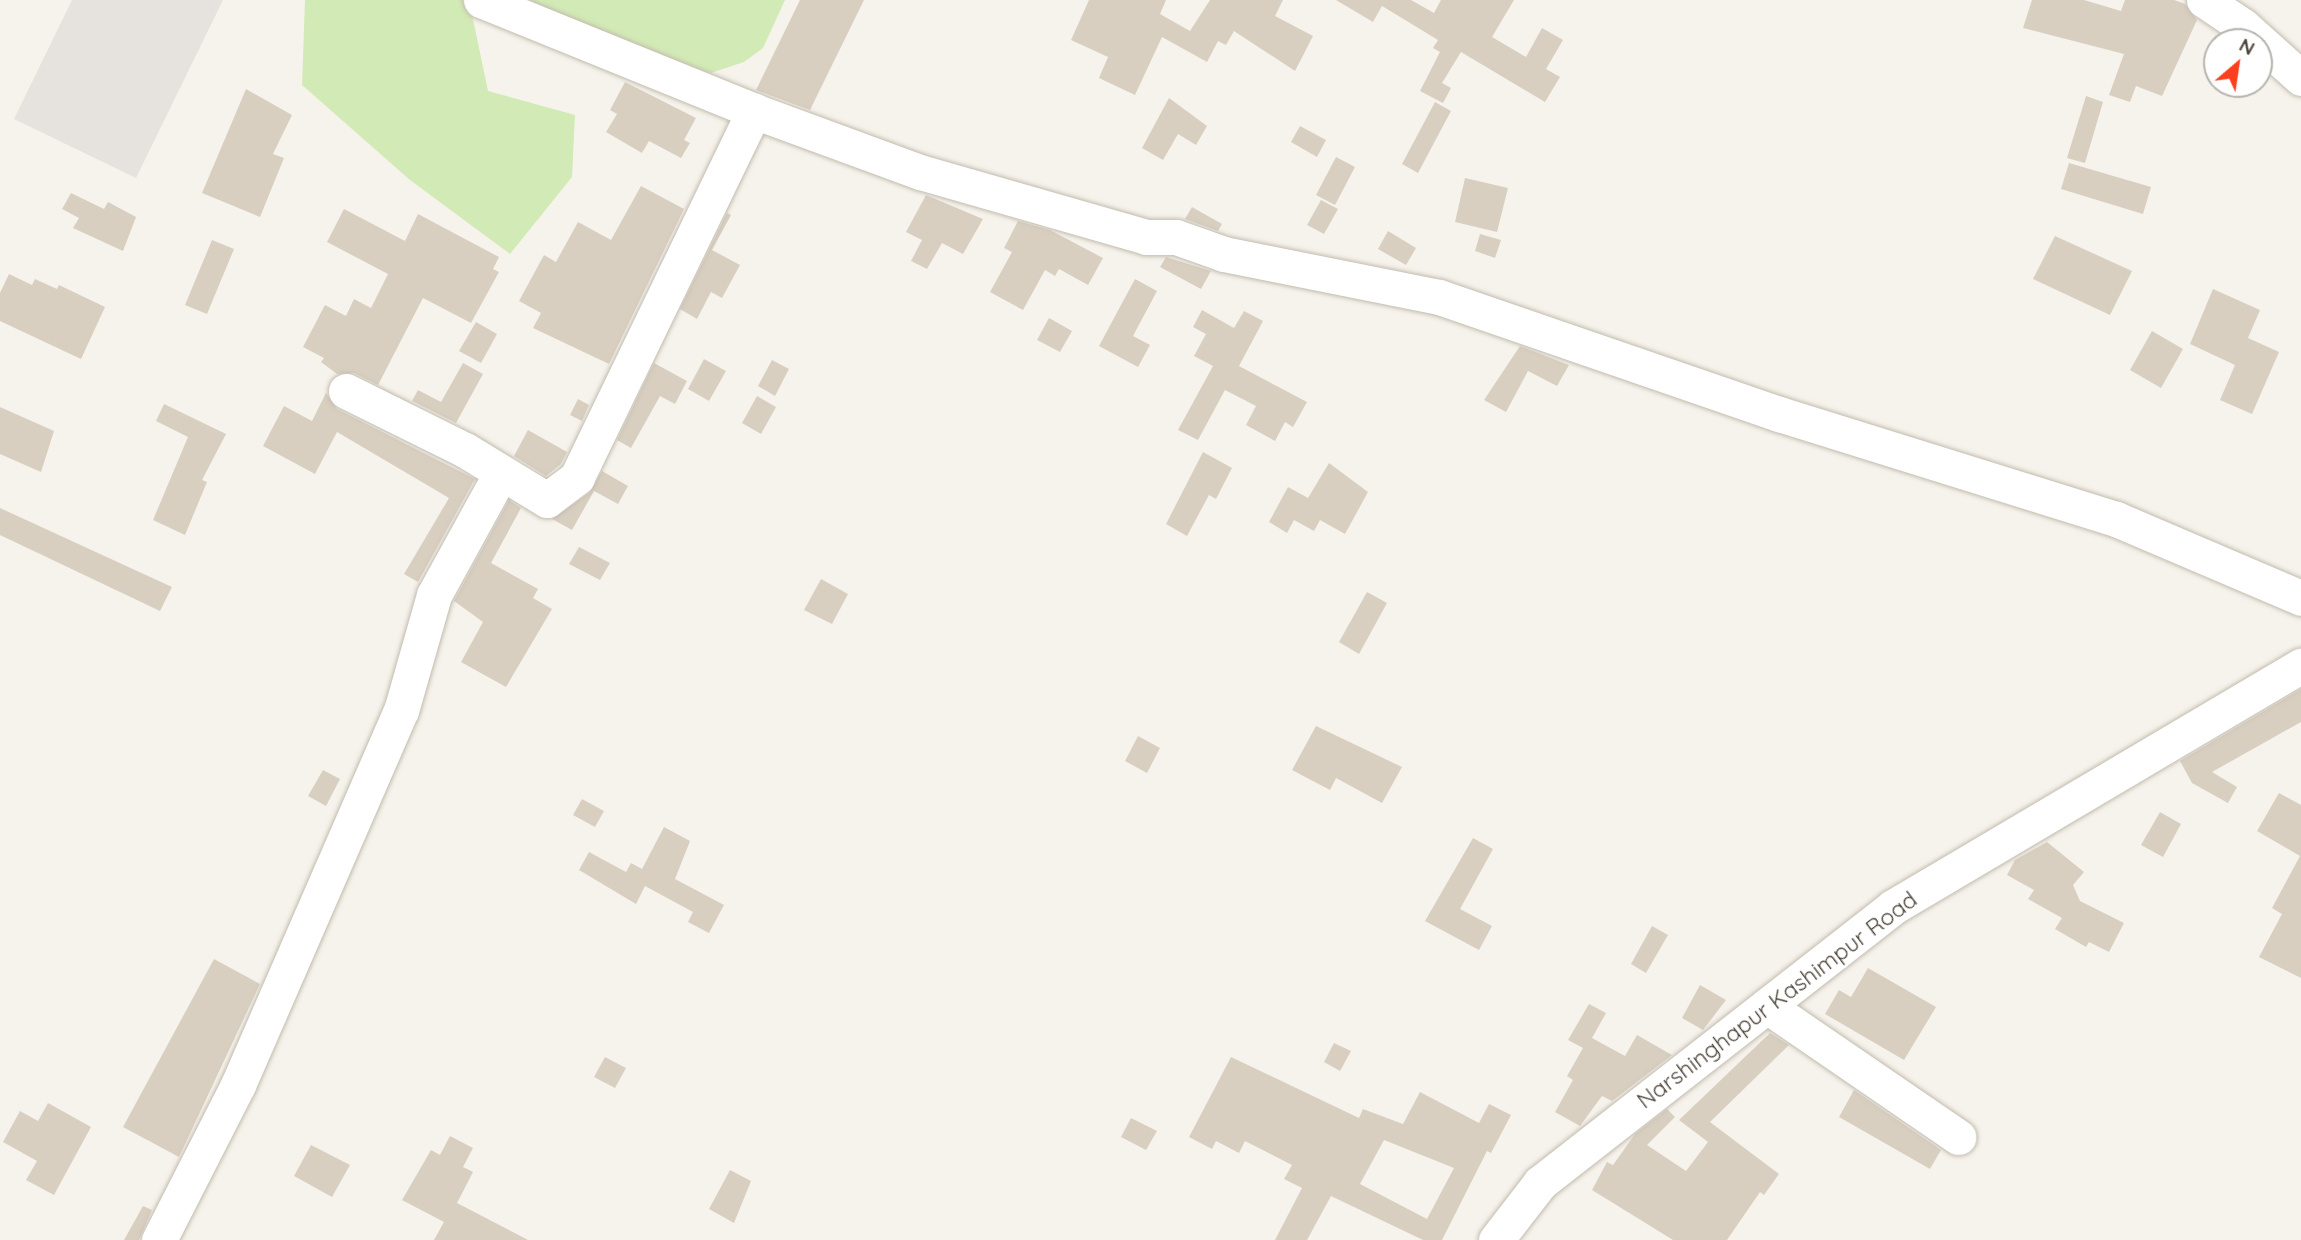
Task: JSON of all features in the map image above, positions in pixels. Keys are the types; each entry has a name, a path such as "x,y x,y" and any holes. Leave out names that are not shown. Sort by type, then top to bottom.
{"street":[{"path":"481,0 754,111 920,172 1146,237 1176,237 1224,254 1439,297 1779,414 2116,519 2301,598"},
{"path":"2204,0 2225,12 2301,78"},
{"path":"346,391 465,450 547,500 577,477 754,111"},
{"path":"159,1240 238,1085 401,710 434,595 501,473"},
{"name":"Narshinghapur Kashimpur Road","path":"1496,1240 1540,1183 1893,907 2301,666"},
{"path":"1766,1006 1958,1137"}],"shaded area":[{"path":"72,0 223,0 136,178 14,119"}],"green space":[{"path":"305,0 469,0 488,91 575,115 572,177 510,254 410,180 302,85"},
{"path":"529,0 785,0 763,48 744,62 711,73 663,60"}],"building":[{"path":"800,0 864,0 810,110 756,90"},
{"path":"1089,0 1166,0 1160,14 1190,31 1210,0 1283,0 1275,16 1313,36 1295,71 1234,31 1226,45 1218,41 1207,62 1162,37 1135,95 1099,78 1108,57 1071,40"},
{"path":"1336,0 1411,0 1434,13 1441,0 1514,0 1492,37 1526,57 1542,28 1563,40 1546,69 1560,77 1545,102 1461,52 1442,83 1451,88 1443,103 1420,91 1440,52 1433,48 1438,40 1382,6 1373,22"},
{"path":"2032,0 2084,0 2121,11 2125,0 2174,0 2185,4 2197,20 2162,96 2136,86 2130,102 2109,95 2124,54 2023,28"},
{"path":"625,82 696,118 684,140 690,143 681,158 649,141 642,153 606,132 617,114 610,110"},
{"path":"246,89 292,115 273,154 284,158 260,217 202,193"},
{"path":"2086,96 2103,102 2085,163 2067,158"},
{"path":"1169,98 1207,126 1196,145 1178,134 1163,160 1142,148"},
{"path":"1435,102 1451,111 1418,173 1402,164"},
{"path":"1300,126 1326,140 1317,157 1291,142"},
{"path":"1336,157 1355,167 1335,205 1316,195"},
{"path":"2069,163 2151,187 2143,214 2061,189"},
{"path":"1465,178 1508,188 1497,232 1455,222"},
{"path":"641,186 684,209 609,364 533,328 541,313 519,301 544,255 556,262 578,222 611,240"},
{"path":"71,193 104,209 108,202 136,217 123,251 73,228 79,218 62,209"},
{"path":"926,195 983,219 963,254 942,243 927,269 911,261 922,240 906,232"},
{"path":"1321,200 1338,209 1324,234 1307,225"},
{"path":"1192,207 1222,224 1218,231 1185,219"},
{"path":"344,209 405,241 418,214 499,257 493,269 499,272 471,323 423,298 378,385 354,373 337,374 321,362 324,358 303,347 325,305 346,316 354,299 371,308 388,274 327,242"},
{"path":"727,213 731,215 712,250 740,265 722,298 711,292 697,319 680,309"},
{"path":"1018,221 1050,230 1103,258 1088,285 1059,269 1055,276 1045,270 1023,310 990,292 1012,252 1004,248"},
{"path":"1388,231 1416,248 1406,265 1378,249"},
{"path":"1480,234 1501,240 1495,258 1475,251"},
{"path":"2055,236 2132,271 2110,315 2033,279"},
{"path":"212,240 234,249 207,314 185,305"},
{"path":"1166,257 1211,271 1201,289 1160,267"},
{"path":"9,274 32,285 35,279 57,289 59,285 105,307 81,359 0,321 0,293"},
{"path":"1135,279 1157,291 1133,336 1150,345 1138,367 1099,346"},
{"path":"2213,289 2260,310 2248,338 2279,352 2252,414 2220,400 2235,365 2190,344"},
{"path":"1202,310 1234,328 1244,311 1263,321 1239,366 1307,402 1293,427 1285,422 1275,441 1246,425 1256,406 1225,390 1198,440 1178,430 1213,366 1194,356 1206,334 1193,327"},
{"path":"1049,318 1072,331 1060,352 1037,340"},
{"path":"476,322 497,334 481,363 459,351"},
{"path":"2152,331 2183,349 2161,388 2130,370"},
{"path":"1520,346 1569,365 1557,386 1528,371 1506,412 1484,400"},
{"path":"704,359 726,371 709,401 688,389"},
{"path":"772,360 789,369 775,396 758,386"},
{"path":"463,363 483,374 456,423 412,401 418,390 441,402"},
{"path":"654,363 687,381 675,404 660,396 631,448 617,440"},
{"path":"326,393 337,409 475,479 418,582 404,574 449,498 337,432 315,474 263,446 284,406 312,421"},
{"path":"757,396 776,407 761,434 742,423"},
{"path":"578,399 589,405 582,421 570,415"},
{"path":"164,404 226,434 202,480 207,482 185,535 153,520 188,437 156,421"},
{"path":"0,407 54,431 41,472 0,454"},
{"path":"528,430 567,452 561,464 546,476 514,456"},
{"path":"1203,452 1232,468 1216,499 1209,495 1187,536 1166,524"},
{"path":"1329,463 1368,492 1345,534 1320,520 1314,531 1294,520 1287,533 1269,522 1288,487 1308,498"},
{"path":"602,471 628,486 618,504 594,491 572,530 552,519 589,493"},
{"path":"509,500 521,508 491,563 538,589 533,598 552,609 506,687 461,662 483,622 454,601"},
{"path":"0,508 172,587 160,611 0,535"},
{"path":"579,547 610,563 600,580 569,564"},
{"path":"821,579 848,594 832,624 804,610"},
{"path":"1367,592 1387,603 1359,654 1339,642"},
{"path":"2301,689 2301,722 2212,772 2237,787 2228,803 2192,783 2180,761"},
{"path":"1316,726 1402,767 1382,803 1336,778 1330,790 1292,770"},
{"path":"1138,736 1160,748 1147,773 1125,761"},
{"path":"323,770 340,779 326,806 308,796"},
{"path":"2279,793 2301,805 2301,978 2259,957 2282,914 2272,908 2300,856 2257,831"},
{"path":"582,799 604,811 595,827 573,815"},
{"path":"2160,812 2181,824 2163,857 2141,845"},
{"path":"664,827 690,841 675,879 724,905 709,933 688,922 693,912 645,886 636,904 579,870 589,852 626,872 631,863 642,869"},
{"path":"1473,838 1493,849 1460,909 1492,926 1479,950 1425,921"},
{"path":"2047,842 2084,872 2073,885 2080,901 2124,923 2109,952 2089,942 2086,947 2055,929 2062,918 2028,899 2034,890 2007,875 2015,860"},
{"path":"1652,926 1668,935 1646,973 1631,964"},
{"path":"214,959 260,984 179,1157 123,1127"},
{"path":"1868,968 1936,1007 1904,1060 1825,1014 1839,990 1851,997"},
{"path":"1700,985 1726,1000 1703,1030 1682,1018"},
{"path":"1589,1004 1606,1013 1592,1038 1625,1056 1637,1035 1672,1055 1612,1101 1602,1096 1580,1126 1555,1112 1573,1080 1567,1076 1583,1048 1568,1040"},
{"path":"1770,1033 1789,1045 1710,1122 1779,1174 1764,1195 1760,1192 1727,1240 1673,1240 1592,1190 1607,1162 1613,1165 1635,1134 1667,1109 1675,1117 1647,1145 1686,1171 1708,1142 1679,1120"},
{"path":"1334,1043 1351,1051 1340,1071 1324,1062"},
{"path":"605,1057 626,1068 615,1088 594,1077"},
{"path":"1231,1057 1359,1118 1363,1109 1403,1124 1420,1092 1479,1123 1489,1104 1511,1115 1491,1153 1487,1151 1442,1240 1423,1240 1331,1196 1307,1240 1275,1240 1302,1188 1284,1179 1292,1165 1245,1141 1239,1153 1216,1141 1212,1149 1189,1137","holes":["1384,1140 1454,1168 1427,1219 1360,1184"]},
{"path":"1854,1090 1941,1150 1930,1169 1839,1117"},
{"path":"48,1103 91,1127 54,1195 26,1180 37,1161 3,1142 20,1111 38,1121"},
{"path":"1131,1118 1157,1131 1146,1150 1121,1137"},
{"path":"450,1136 473,1148 463,1167 473,1172 457,1203 528,1240 434,1240 444,1222 402,1200 431,1150 440,1155"},
{"path":"311,1145 350,1165 332,1197 294,1176"},
{"path":"730,1170 751,1181 734,1223 709,1209"},
{"path":"143,1206 152,1210 139,1240 124,1240"}]}
